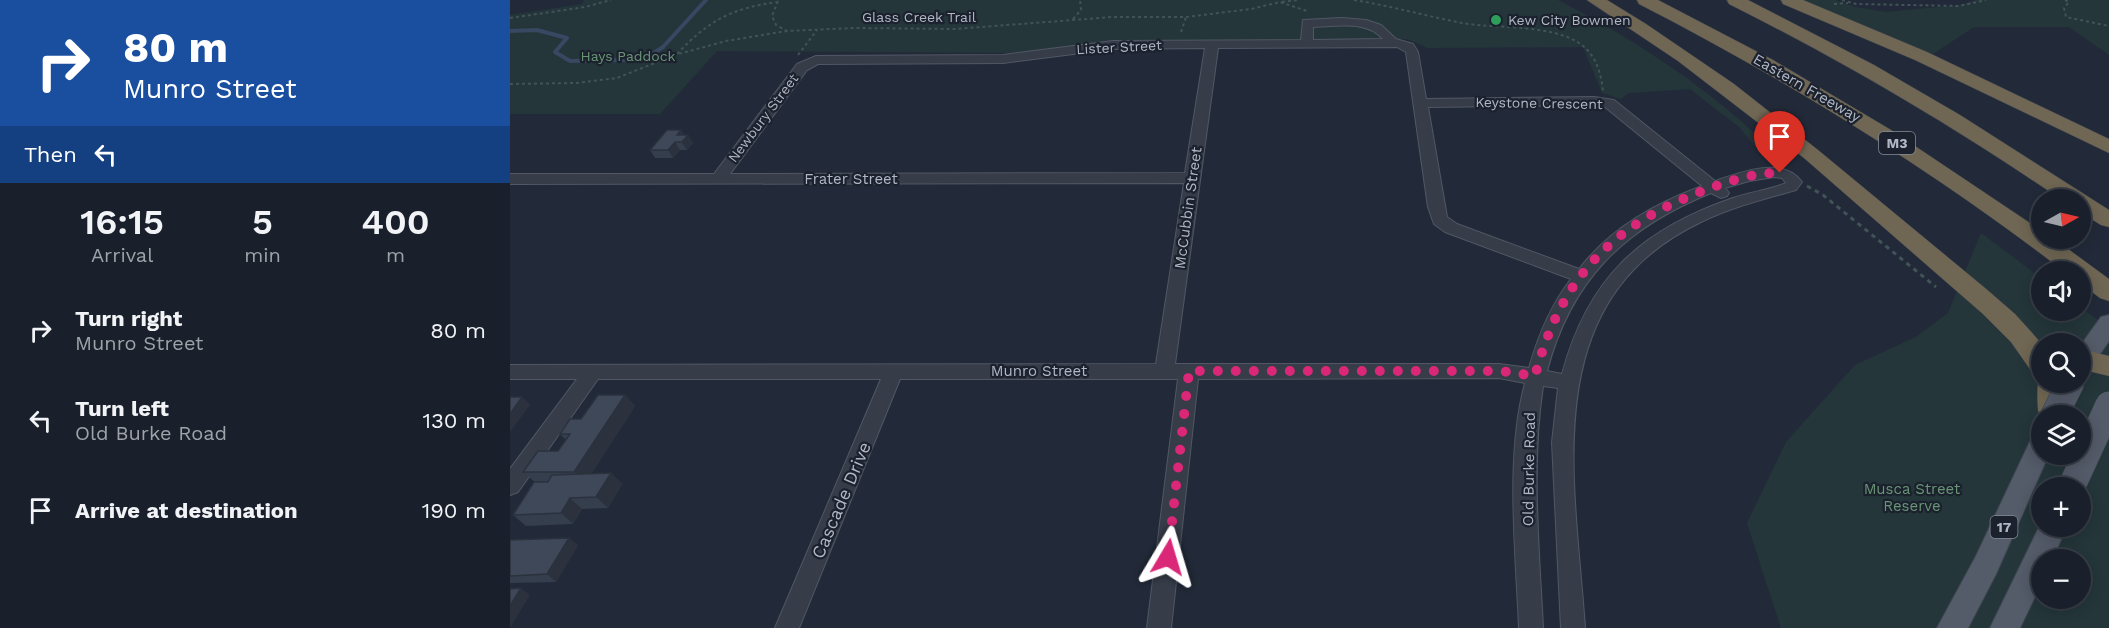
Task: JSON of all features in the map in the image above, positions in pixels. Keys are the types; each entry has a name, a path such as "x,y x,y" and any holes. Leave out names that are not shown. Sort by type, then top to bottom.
{"highway":[{"path":"1595,0 1662,42 1721,84 1908,236 1988,305 2031,351"},
{"name":"Eastern Freeway","path":"1645,0 1773,67 1865,122 1982,199 2109,292"},
{"path":"1735,0 1810,37 1894,84 2023,162 2063,189"},
{"path":"1789,0 1931,61 2109,147"},
{"path":"2091,208 2109,220"},
{"path":"1988,305 2032,333"}],"main road":[{"path":"2091,356 2109,323"},
{"path":"2076,477 2109,405"},
{"name":"17","path":"1952,628 1986,565 2032,465"},
{"path":"2005,628 2048,537"}],"street":[{"path":"1306,43 1307,23 1324,23 1372,24 1387,33 1392,42 1404,44 1412,52 1436,207 1440,220 1451,228 1579,276"},
{"name":"Lister Street","path":"812,61 826,59 1004,59 1092,46 1392,42"},
{"name":"McCubbin Street","path":"1164,371 1212,44"},
{"name":"Newbury Street","path":"718,179 801,67 812,61"},
{"name":"Keystone Crescent","path":"1420,103 1602,101 1612,105 1732,202"},
{"name":"Old Burke Road","path":"1532,628 1527,468 1528,419 1535,376 1544,342 1557,312 1579,276 1628,229 1676,202 1713,187 1773,173 1785,174 1792,178"},
{"name":"Frater Street","path":"510,179 1192,178"},
{"path":"1573,628 1562,442 1568,382 1576,349 1589,319 1603,294 1617,276 1663,236 1694,218 1732,202 1791,188 1794,185 1792,178"},
{"name":"Cascade Drive","path":"788,628 894,371"},
{"path":"1159,628 1189,371"},
{"name":"Munro Street","path":"510,372 1500,371 1568,382"},
{"path":"510,486 593,372"}],"path":[{"path":"510,18 585,7 611,0"},
{"path":"1072,19 1081,10 1080,0"},
{"name":"Glass Creek Trail","path":"510,84 597,81 627,75 675,55 726,41 787,31 955,29 1072,19 1186,17 1251,9 1281,1 1297,0"},
{"path":"1354,0 1464,23 1556,34 1576,40 1590,51 1597,63 1602,78 1602,101"},
{"path":"1842,0 1856,4 1959,6 1986,0"},
{"path":"2065,0 2069,2 2064,8 2066,17 2109,26"},
{"path":"675,55 700,27 750,4 778,1 772,16 776,25 787,31"},
{"path":"1281,1 1324,17 1324,23"},
{"path":"1178,44 1186,17"},
{"path":"793,61 817,30"},
{"path":"1792,178 1824,195 1945,292"}],"green space":[{"name":"Hays Paddock","path":"584,0 1558,0 1616,32 1673,68 1727,109 1776,154 1763,156 1739,127 1690,89 1629,93 1621,99 1602,93 1583,47 1428,48 1407,39 1100,42 1034,53 717,51 660,114 510,114 510,15 582,4"},
{"path":"1799,0 1835,0 1855,7 1886,12 1960,5 1976,0 2109,0 2109,55 2069,27 1974,27 1933,54"},
{"name":"Musca Street Reserve","path":"1981,233 2031,270 2031,321 2091,321 2091,315 2109,329 2109,628 1781,628 1747,523 1786,442 1855,365 1916,337 1948,313"}],"building":[{"path":"667,130 681,130 677,135 688,135 682,142 675,142 668,150 650,150"},
{"path":"598,395 625,395 574,472 523,472 538,451 558,451 570,434 560,434 570,419 581,419"},
{"path":"510,397 522,397 510,414"},
{"path":"611,473 596,497 570,498 561,513 513,515 534,482 548,482 552,475"},
{"path":"569,538 547,574 510,576 510,540"},
{"path":"521,588 510,606 510,589"}],"waterway":[{"path":"510,31 537,30 567,38 555,52 570,61 630,60 649,56 663,47 706,0"}],"place":[{"name":"Kew City Bowmen","path":"1496,20"}],"route":[{"path":"1168,557 1189,371 1500,371 1535,376 1544,342 1557,312 1579,276 1628,229 1676,202 1713,187 1763,174 1780,173"}]}
